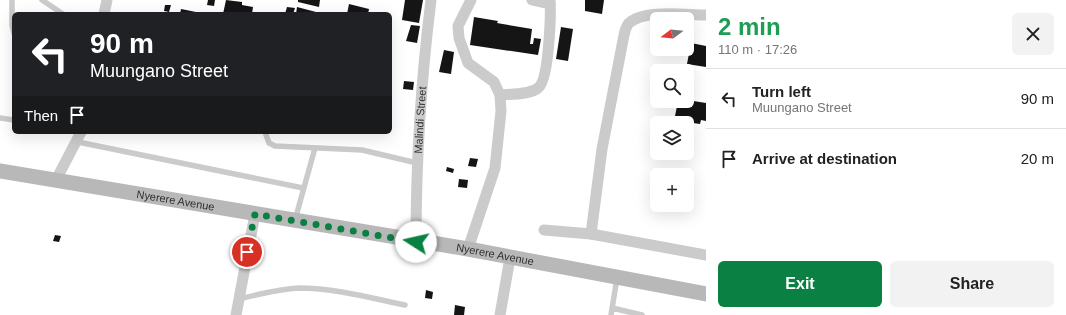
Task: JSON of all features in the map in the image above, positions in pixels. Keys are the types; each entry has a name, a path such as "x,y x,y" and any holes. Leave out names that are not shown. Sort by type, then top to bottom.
{"street":[{"path":"104,12 107,0"},
{"name":"Malindi Street","path":"416,242 416,163 421,92 431,0"},
{"path":"468,249 495,168 500,132 500,95 494,82 468,63 463,53 458,26 471,0"},
{"path":"500,95 530,91 538,88 541,84 547,60 550,2 532,0"},
{"path":"591,234 602,149 624,35 628,24 635,19 644,16 670,14 706,15"},
{"path":"56,180 79,137"},
{"name":"Nyerere Avenue","path":"0,171 416,242 468,249 706,294"},
{"path":"236,315 255,214"},
{"path":"544,230 591,234 706,255"},
{"path":"500,315 510,258"}],"lane":[{"path":"12,0 12,25"},
{"path":"42,0 60,12"},
{"path":"0,118 12,120"},
{"path":"266,134 269,143 275,146 362,150 416,163"},
{"path":"79,137 303,188"},
{"path":"295,221 315,148"},
{"path":"611,315 617,278"},
{"path":"239,299 263,293 299,288 318,289 406,305"},
{"path":"612,308 642,315"}],"building":[{"path":"208,0 215,0 214,6 207,5"},
{"path":"226,0 242,2 242,5 253,7 252,12 223,12"},
{"path":"298,0 320,0 319,7 298,2"},
{"path":"405,0 423,0 419,23 402,20"},
{"path":"585,0 604,0 602,14 585,11"},
{"path":"349,4 369,9 368,12 347,12"},
{"path":"165,5 171,5 169,12 164,11"},
{"path":"287,7 295,8 294,12 286,12"},
{"path":"297,7 316,12 296,12"},
{"path":"181,9 196,12 180,12"},
{"path":"474,17 498,21 497,23 532,29 530,44 533,44 534,38 541,39 538,55 470,45"},
{"path":"411,25 420,26 417,43 406,41"},
{"path":"561,27 573,29 568,61 556,59"},
{"path":"694,44 706,46 706,67 687,64 689,56 694,56"},
{"path":"444,50 454,52 451,74 439,72"},
{"path":"404,81 414,82 413,90 403,89"},
{"path":"694,101 706,103 706,121 701,120 700,124 694,123 694,116 675,116 677,108 694,108"},
{"path":"470,158 478,159 476,167 468,166"},
{"path":"447,167 454,169 453,173 446,171"},
{"path":"459,179 468,180 467,188 458,187"},
{"path":"55,235 61,236 59,242 53,241"},
{"path":"426,290 433,292 432,299 425,298"},
{"path":"455,305 465,307 464,315 454,315"}],"route":[{"path":"247,252 255,214 416,242"}]}
